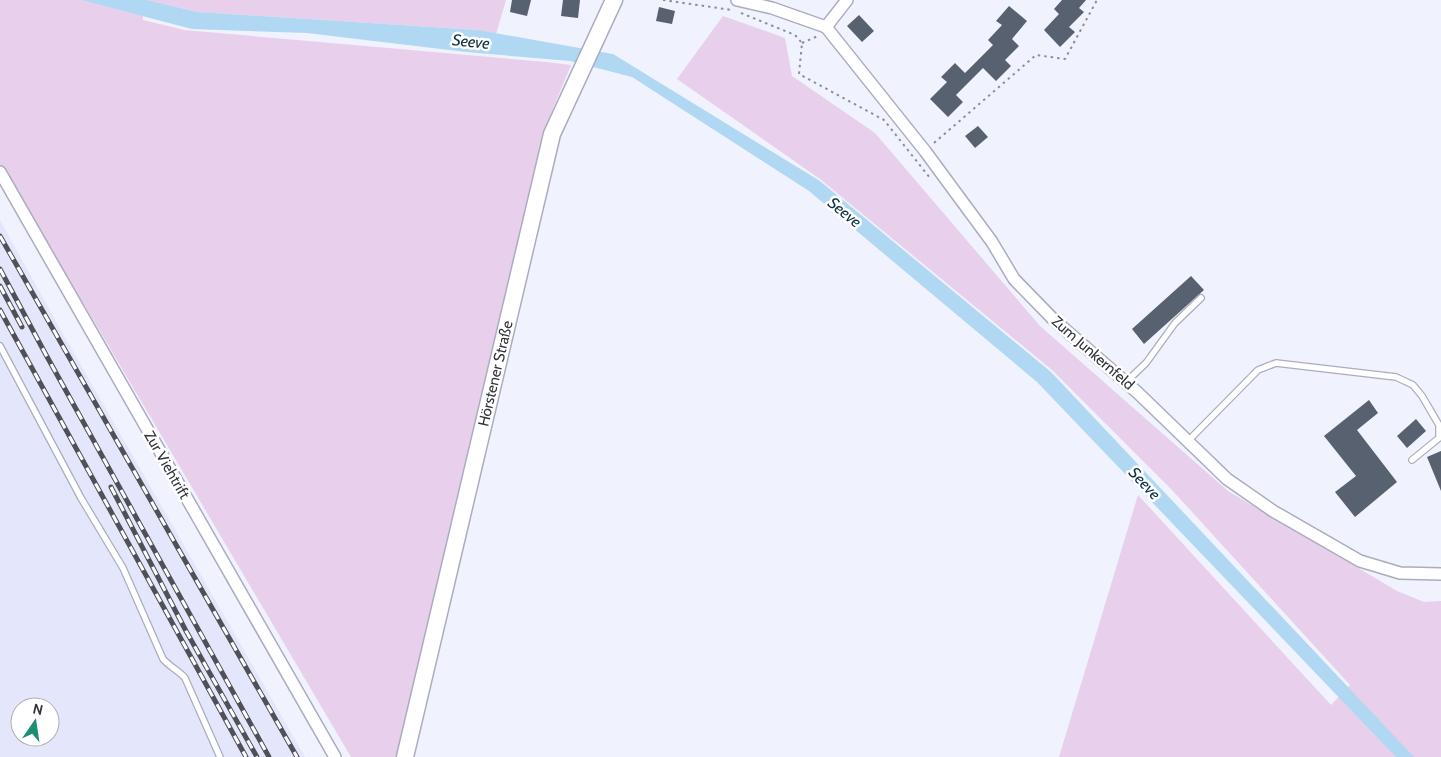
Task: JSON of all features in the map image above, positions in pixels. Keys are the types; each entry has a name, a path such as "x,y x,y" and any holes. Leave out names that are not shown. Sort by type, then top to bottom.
{"street":[{"name":"Hörstener Straße","path":"405,757 552,134 614,0"},
{"path":"737,0 772,8 826,27 847,0"},
{"name":"Zum Junkernfeld","path":"826,27 925,151 992,242 1014,279 1053,319 1126,382 1227,478 1273,511 1360,560 1400,573 1441,574"},
{"name":"Zur Viehtrift","path":"0,172 335,757"}],"lane":[{"path":"1126,382 1146,363 1175,323 1201,298"},
{"path":"0,346 81,498 122,568 162,660 185,678 220,757"},
{"path":"1188,441 1258,370 1276,363 1396,377 1413,385 1422,396 1439,425 1439,438 1412,460"}],"path":[{"path":"663,0 735,11 795,34 802,43 799,74 884,120 931,179"},
{"path":"925,151 1036,55 1065,59 1097,0"},
{"path":"802,43 820,36 826,27"}],"shaded area":[{"path":"0,0 81,0 143,16 143,20 184,30 571,65 545,128 401,757 351,757 85,306 0,167"},
{"path":"147,0 506,0 496,34 478,30 198,12"},
{"path":"723,16 785,38 792,76 875,133 1040,326 1228,491 1397,591 1424,602 1441,601 1441,757 1059,757 1138,495 1331,705 1350,685 1172,490 1052,370 820,179 677,79"},
{"path":"0,220 58,325 305,757 0,757"}],"water":[{"name":"Seeve","path":"81,0 147,0 198,12 478,30 613,54 820,181 1051,372 1414,757 1396,757 1037,382 809,191 632,77 570,61 466,52 307,33 192,29"}],"building":[{"path":"512,0 531,0 527,16 510,12"},
{"path":"563,0 580,0 578,18 561,16"},
{"path":"1062,0 1086,0 1079,8 1084,12 1069,27 1075,32 1060,47 1044,30 1059,14 1054,9"},
{"path":"1009,6 1027,21 1012,39 1019,46 1005,60 1011,66 996,81 983,68 956,95 963,102 948,117 930,99 947,82 941,77 955,63 965,73 993,45 988,40 1002,25 996,21"},
{"path":"659,7 675,11 672,24 656,21"},
{"path":"859,15 874,31 862,42 847,26"},
{"path":"978,126 988,137 975,148 965,136"},
{"path":"1191,276 1204,290 1144,344 1132,329"},
{"path":"1369,400 1378,413 1357,430 1397,482 1355,517 1335,492 1356,476 1324,436"},
{"path":"1416,419 1426,431 1407,448 1397,436"},
{"path":"1441,451 1441,491 1427,457"}],"railway":[{"path":"0,236 297,757"},
{"path":"0,269 269,757"},
{"path":"0,286 22,327"},
{"path":"0,310 246,757"},
{"path":"111,487 186,631 257,757"}]}
